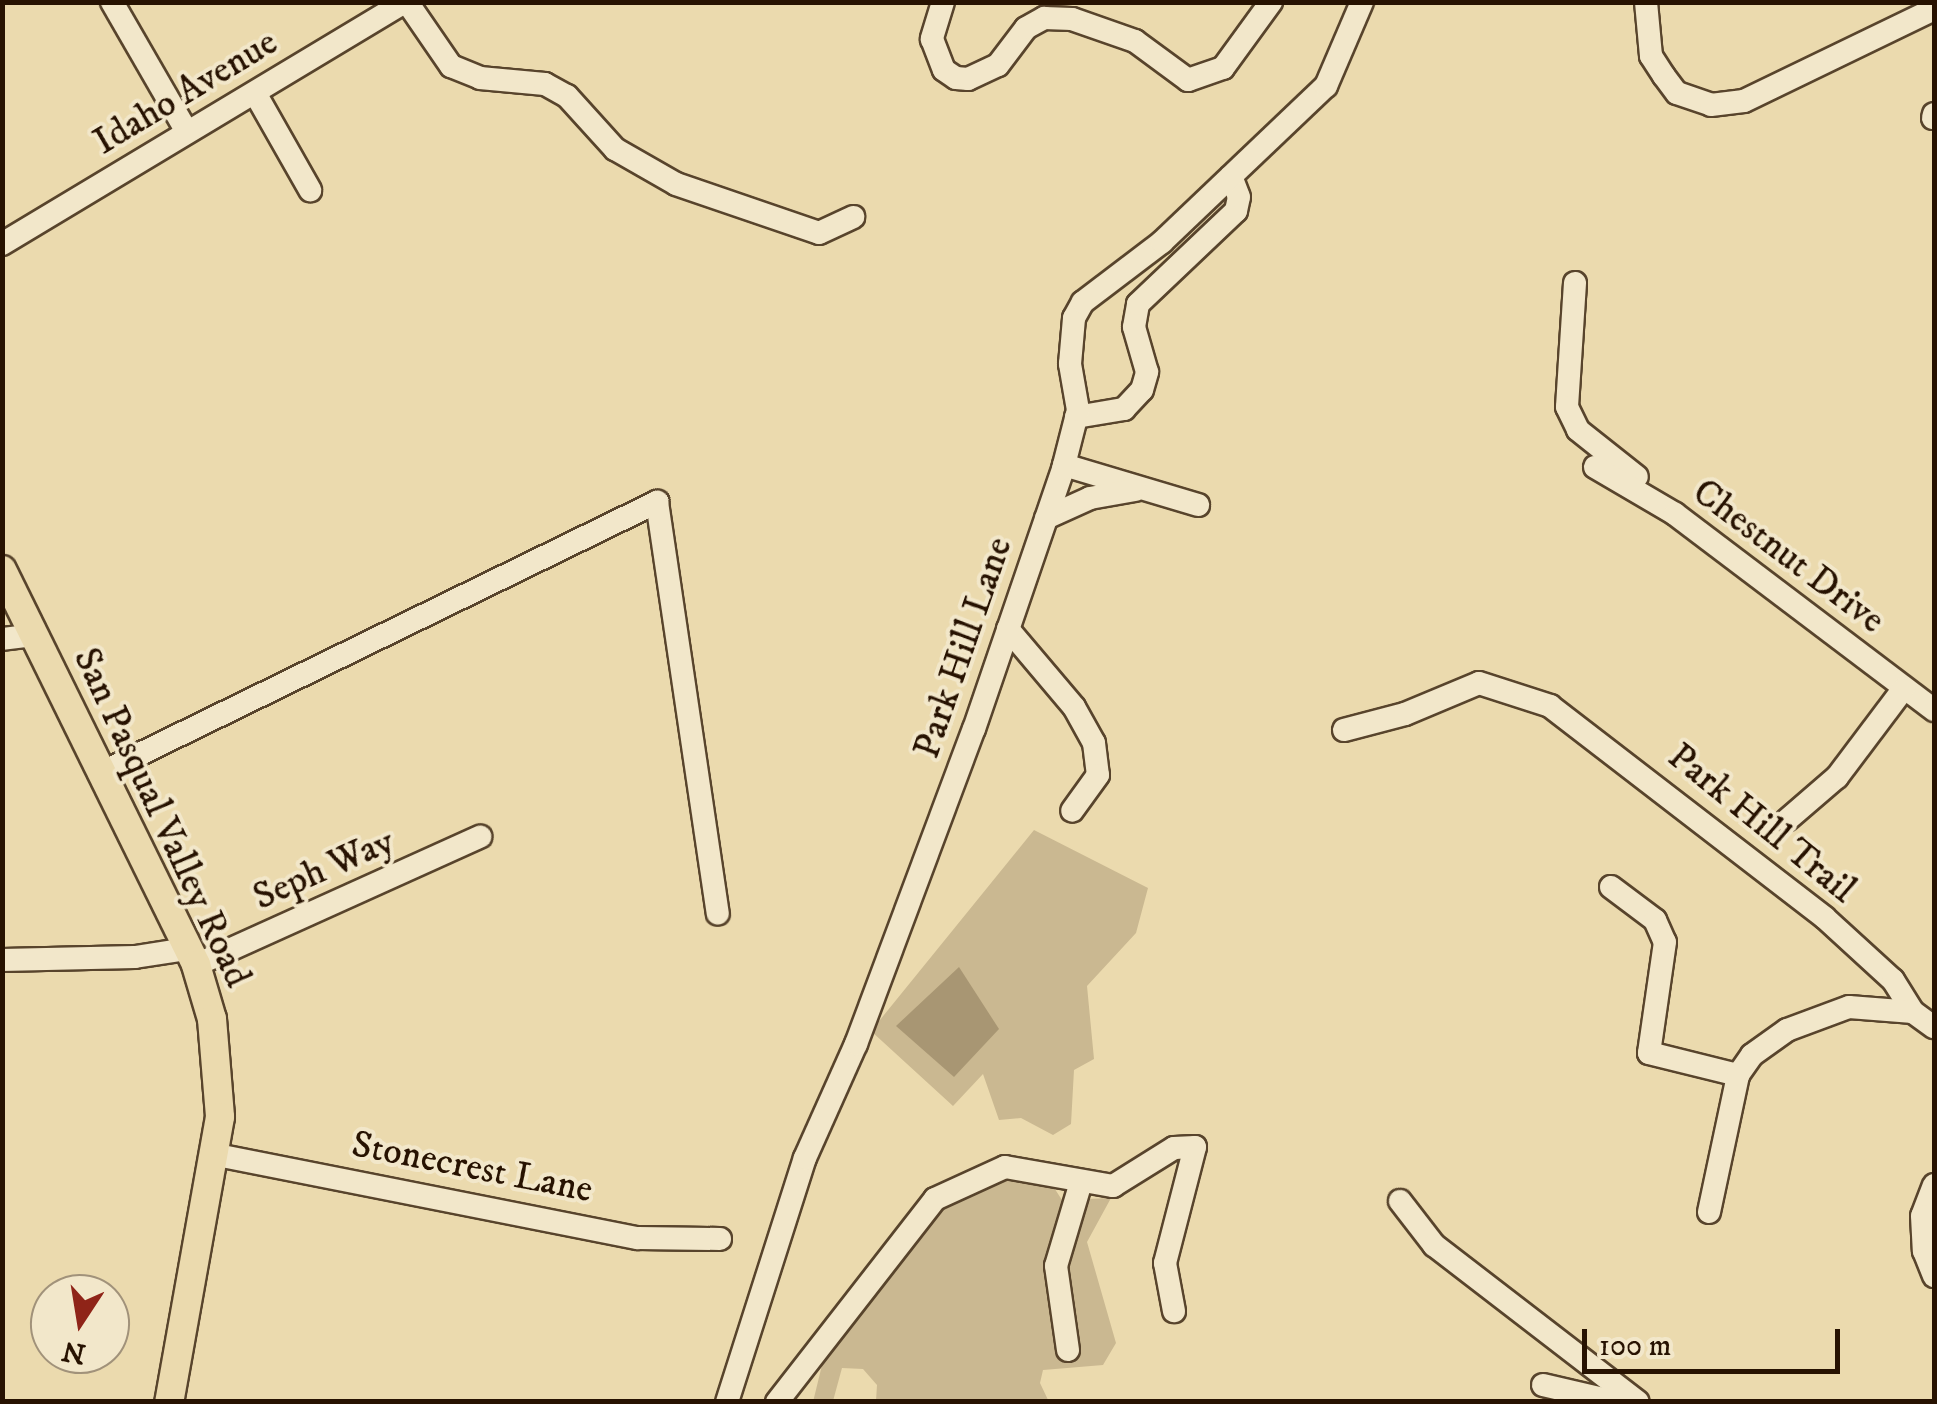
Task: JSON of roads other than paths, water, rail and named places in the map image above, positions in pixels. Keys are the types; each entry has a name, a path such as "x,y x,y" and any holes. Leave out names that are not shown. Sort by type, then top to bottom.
{"main road":[{"name":"San Pasqual Valley Road","path":"5,582 192,957 219,1066 212,1154 169,1402"}],"street":[{"path":"112,2 186,132"},
{"path":"406,2 450,66 480,78 544,84 566,96 615,150 676,184 820,233 853,217"},
{"name":"Idaho Avenue","path":"2,244 406,2"},
{"path":"943,2 932,39 944,70 956,78 968,79 998,64 1026,28 1059,10 1134,41 1188,80 1223,68 1271,2"},
{"name":"Park Hill Lane","path":"726,1402 804,1158 856,1044 1008,630 1064,465 1076,417 1070,364 1074,318 1083,302 1162,242 1326,86 1362,2"},
{"path":"1646,2 1652,56 1677,92 1711,106 1744,101 1934,9"},
{"path":"255,93 310,190"},
{"path":"1076,417 1124,409 1142,390 1147,372 1134,327 1138,304 1236,211 1239,197 1231,176"},
{"path":"1574,283 1567,407 1578,430 1675,514"},
{"path":"1064,465 1198,505"},
{"name":"Chestnut Drive","path":"1595,467 1675,514 1934,710"},
{"path":"1046,518 1090,498 1144,489"},
{"path":"101,773 657,502 718,913"},
{"path":"1008,630 1074,707 1094,743 1098,776 1072,811"},
{"path":"2,639 34,634"},
{"name":"Park Hill Trail","path":"1344,730 1405,714 1479,683 1550,706 1824,918 1893,980 1913,1012"},
{"path":"1787,820 1838,777 1904,688"},
{"name":"Seph Way","path":"2,960 192,957 480,837"},
{"path":"1612,887 1655,920 1665,942 1649,1053 1738,1075"},
{"path":"1709,1212 1738,1075 1752,1055 1787,1030 1848,1007 1913,1012 1934,1027"},
{"path":"776,1402 936,1200 1005,1167 1113,1186 1174,1148 1195,1147 1165,1263 1174,1311"},
{"name":"Stonecrest Lane","path":"212,1154 638,1238 720,1238"},
{"path":"1068,1350 1056,1266 1080,1182"},
{"path":"1934,1185 1922,1216 1924,1251 1934,1276"},
{"path":"1400,1202 1434,1245 1638,1402"},
{"path":"1544,1384 1616,1402"}]}
